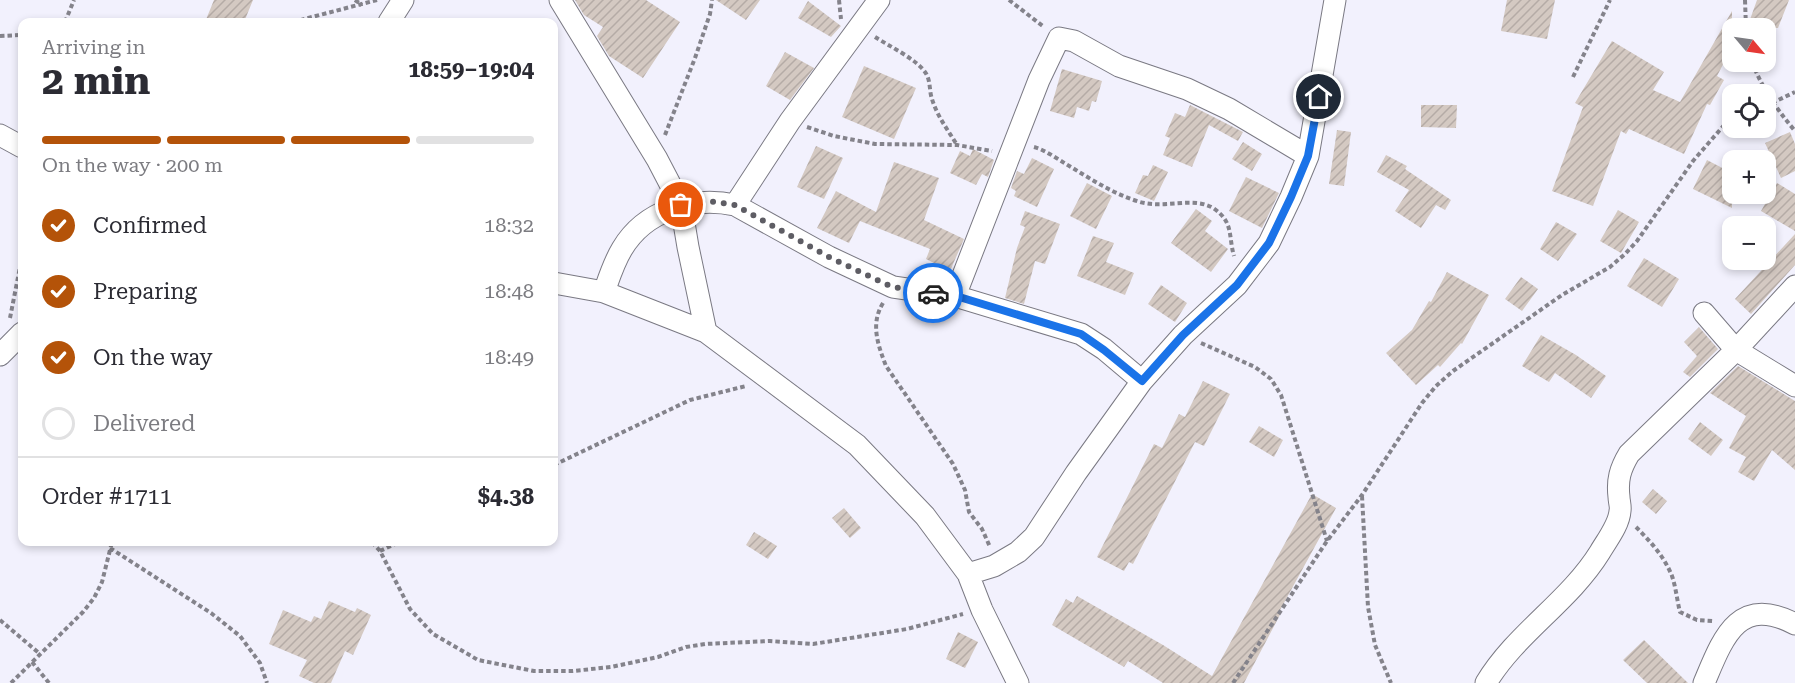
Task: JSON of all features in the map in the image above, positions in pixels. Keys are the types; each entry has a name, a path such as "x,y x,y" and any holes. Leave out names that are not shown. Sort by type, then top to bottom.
{"street":[{"path":"392,18 403,0"},
{"path":"560,0 657,159 681,205 706,332"},
{"path":"735,205 790,121 879,0"},
{"path":"968,574 994,566 1018,552 1034,537 1076,473 1142,381 1183,335 1237,285 1269,243 1308,156 1335,0"},
{"path":"956,296 1039,80 1059,38 1074,41 1119,66 1186,89 1229,109 1308,156"},
{"path":"0,135 18,145"},
{"path":"604,292 623,246 654,216 681,205 708,201 735,205 829,257 892,287 956,296 1081,334 1142,381"},
{"path":"558,284 604,292 706,332 857,445 925,516 968,574 982,610 1018,683"},
{"path":"1486,683 1498,662 1566,597 1598,555 1616,525 1620,511 1617,481 1629,454 1736,350 1795,286"},
{"path":"1704,313 1736,350 1795,386"},
{"path":"3,351 18,337"},
{"path":"1704,683 1718,648 1734,625 1760,612 1775,615 1795,624"}],"path":[{"path":"67,18 74,0"},
{"path":"355,0 363,5"},
{"path":"309,18 377,0"},
{"path":"657,159 710,14 712,0"},
{"path":"1008,0 1059,38"},
{"path":"1573,77 1610,0"},
{"path":"1745,0 1746,18"},
{"path":"860,26 926,72 934,105 957,145"},
{"path":"0,36 18,35"},
{"path":"1776,101 1795,92"},
{"path":"1776,108 1795,131"},
{"path":"790,121 834,136 875,144 957,145 1010,154 1036,146 1115,194 1144,203 1169,206 1196,202 1213,208 1227,222 1235,259"},
{"path":"1233,683 1327,541 1362,495 1422,403 1436,386 1453,370 1562,295 1610,267 1637,241 1693,161 1722,128"},
{"path":"3,351 18,277"},
{"path":"892,287 875,318 874,326 880,351 891,373 952,464 965,490 969,512 986,538 994,566"},
{"path":"1183,335 1255,367 1271,379 1281,395 1327,541"},
{"path":"558,463 690,400 771,380"},
{"path":"1362,495 1368,608 1376,645 1391,683"},
{"path":"1620,511 1653,544 1664,561 1672,576 1680,612 1696,620 1734,625"},
{"path":"376,546 410,609 434,634 478,660 534,671 611,667 705,644 770,641 813,644 907,629 982,610"},
{"path":"380,551 391,546"},
{"path":"11,683 83,612 94,598 102,582 110,548 211,613 240,636 260,663 267,683"},
{"path":"0,620 40,654"},
{"path":"32,662 49,683"}],"building":[{"path":"214,0 253,0 246,18 207,18"},
{"path":"575,0 646,0 680,22 643,78 609,56 597,36 603,27 584,15"},
{"path":"716,0 760,0 746,20"},
{"path":"1507,0 1555,0 1547,39 1501,31"},
{"path":"1757,0 1789,0 1778,28 1776,28 1776,18 1751,18"},
{"path":"808,1 841,26 831,37 798,18"},
{"path":"1722,28 1722,66 1717,76 1724,80 1710,105 1707,104 1684,154 1629,129 1626,134 1621,131 1593,206 1552,191 1583,107 1575,103 1612,41 1664,72 1653,90 1680,102"},
{"path":"785,52 814,68 790,100 766,86"},
{"path":"864,66 916,88 894,139 842,117"},
{"path":"1062,69 1102,81 1096,102 1092,101 1089,111 1077,107 1074,118 1050,111"},
{"path":"1190,105 1243,132 1238,141 1209,125 1192,167 1163,155 1170,138 1165,136 1175,113 1185,117"},
{"path":"1421,105 1457,105 1456,128 1421,127"},
{"path":"1337,130 1351,132 1344,186 1329,184"},
{"path":"1790,132 1795,144 1795,171 1781,178 1776,167 1776,150 1768,150 1765,143"},
{"path":"1243,142 1262,154 1252,171 1232,159"},
{"path":"816,146 843,158 824,199 797,187"},
{"path":"973,149 994,160 988,177 982,174 976,185 950,173 960,151 970,156"},
{"path":"1386,155 1407,166 1405,169 1451,200 1445,210 1436,205 1421,228 1395,211 1409,190 1377,172"},
{"path":"1032,158 1054,169 1037,207 1014,196 1016,191 1011,188 1017,171 1024,174"},
{"path":"1707,160 1722,168 1722,203 1693,189"},
{"path":"894,162 939,178 924,220 964,239 950,271 926,259 930,249 860,221 849,243 817,228 836,191 876,212"},
{"path":"1153,165 1168,172 1154,201 1135,193 1143,175 1148,176"},
{"path":"1246,177 1279,193 1262,228 1229,211"},
{"path":"1087,183 1112,196 1096,229 1070,216"},
{"path":"1777,183 1795,194 1795,231 1776,220 1776,216 1770,216 1761,211 1765,204 1776,204"},
{"path":"1196,209 1212,221 1205,231 1228,249 1211,272 1171,243"},
{"path":"1618,210 1639,222 1621,253 1600,241"},
{"path":"1025,211 1060,224 1045,264 1035,261 1024,304 1005,298 1017,248 1025,227 1020,225"},
{"path":"1556,222 1577,234 1558,261 1540,249"},
{"path":"1795,234 1795,265 1751,314 1735,299 1762,270 1776,270 1776,255"},
{"path":"1093,236 1114,243 1106,262 1134,273 1125,295 1077,276"},
{"path":"1644,258 1679,279 1662,307 1627,286"},
{"path":"1447,272 1489,295 1462,344 1440,367 1438,365 1416,385 1386,353 1412,330 1429,301 1431,302"},
{"path":"1521,277 1538,289 1522,311 1505,299"},
{"path":"1161,285 1187,303 1175,322 1148,304"},
{"path":"1699,327 1718,349 1690,377 1683,372 1697,356 1684,342"},
{"path":"1541,335 1606,376 1591,398 1555,373 1549,382 1522,366"},
{"path":"1738,366 1795,401 1795,470 1772,450 1754,481 1738,472 1746,457 1729,448 1746,416 1710,393"},
{"path":"1203,381 1230,394 1204,446 1195,442 1133,564 1129,562 1124,571 1097,557 1154,444 1162,448 1179,414 1185,417"},
{"path":"1700,422 1723,440 1711,456 1688,439"},
{"path":"1259,426 1283,440 1274,457 1249,442"},
{"path":"1653,489 1667,501 1656,514 1642,502"},
{"path":"1312,494 1336,508 1279,612 1281,613 1244,683 1163,683 1128,661 1124,667 1052,625 1066,599 1073,603 1077,596 1212,676"},
{"path":"844,508 861,528 850,538 832,518"},
{"path":"754,532 777,546 768,559 746,545"},
{"path":"329,601 355,612 357,608 371,615 353,655 345,651 331,683 314,683 299,676 307,660 269,644 283,610 311,622 314,616 321,619"},
{"path":"958,632 978,642 965,668 946,659"},
{"path":"1644,640 1688,683 1647,683 1623,660"}],"way so far":[{"path":"681,205 708,201 735,205 829,257 892,287 933,293"}],"route":[{"path":"933,293 956,296 1081,334 1142,381 1183,335 1237,285 1269,243 1308,156 1319,97"}]}
